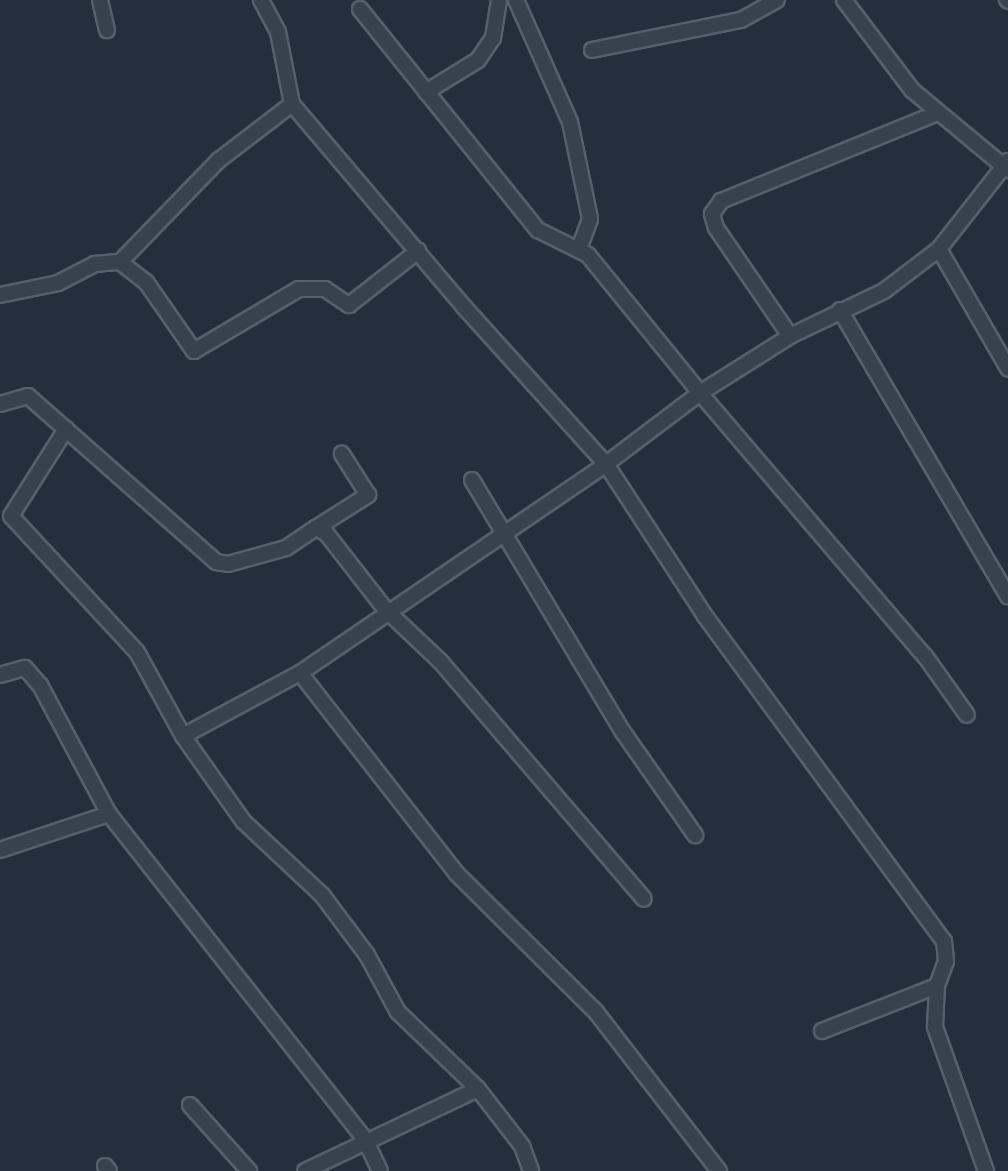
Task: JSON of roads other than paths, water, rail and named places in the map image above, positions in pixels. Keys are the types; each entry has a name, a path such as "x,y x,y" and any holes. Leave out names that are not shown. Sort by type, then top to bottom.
{"street":[{"path":"100,0 107,30"},
{"path":"261,0 278,32 292,104 606,464 705,616 944,941 946,961 937,986 934,1027 986,1171"},
{"path":"426,92 478,60 493,38 499,0"},
{"path":"516,0 570,122 590,219 579,250"},
{"path":"593,50 741,20 777,0"},
{"path":"183,736 300,673 386,610 606,464 700,393 790,336 884,291 939,249 1007,166 912,90 844,0"},
{"path":"360,9 538,230 587,255 700,393 925,656 967,715"},
{"path":"0,295 58,283 95,264 120,262 219,160 292,104"},
{"path":"790,336 716,228 712,214 721,201 938,113"},
{"path":"939,249 1008,368"},
{"path":"120,262 146,282 194,351 299,289 325,289 349,305 418,251"},
{"path":"840,310 1008,596"},
{"path":"0,404 28,396 216,562 228,564 286,548 368,495 342,454"},
{"path":"66,429 11,516 137,652 183,736 244,822 322,895 366,955 398,1012 478,1089 522,1146 531,1171"},
{"path":"472,480 501,534 623,732 695,835"},
{"path":"316,528 326,533 386,610 439,661 644,899"},
{"path":"0,675 25,668 40,685 109,814 365,1139 380,1171"},
{"path":"300,673 457,874 596,1012 719,1171"},
{"path":"0,850 109,814"},
{"path":"822,1031 937,986"},
{"path":"305,1171 365,1139 478,1089"},
{"path":"190,1105 249,1171"}]}
